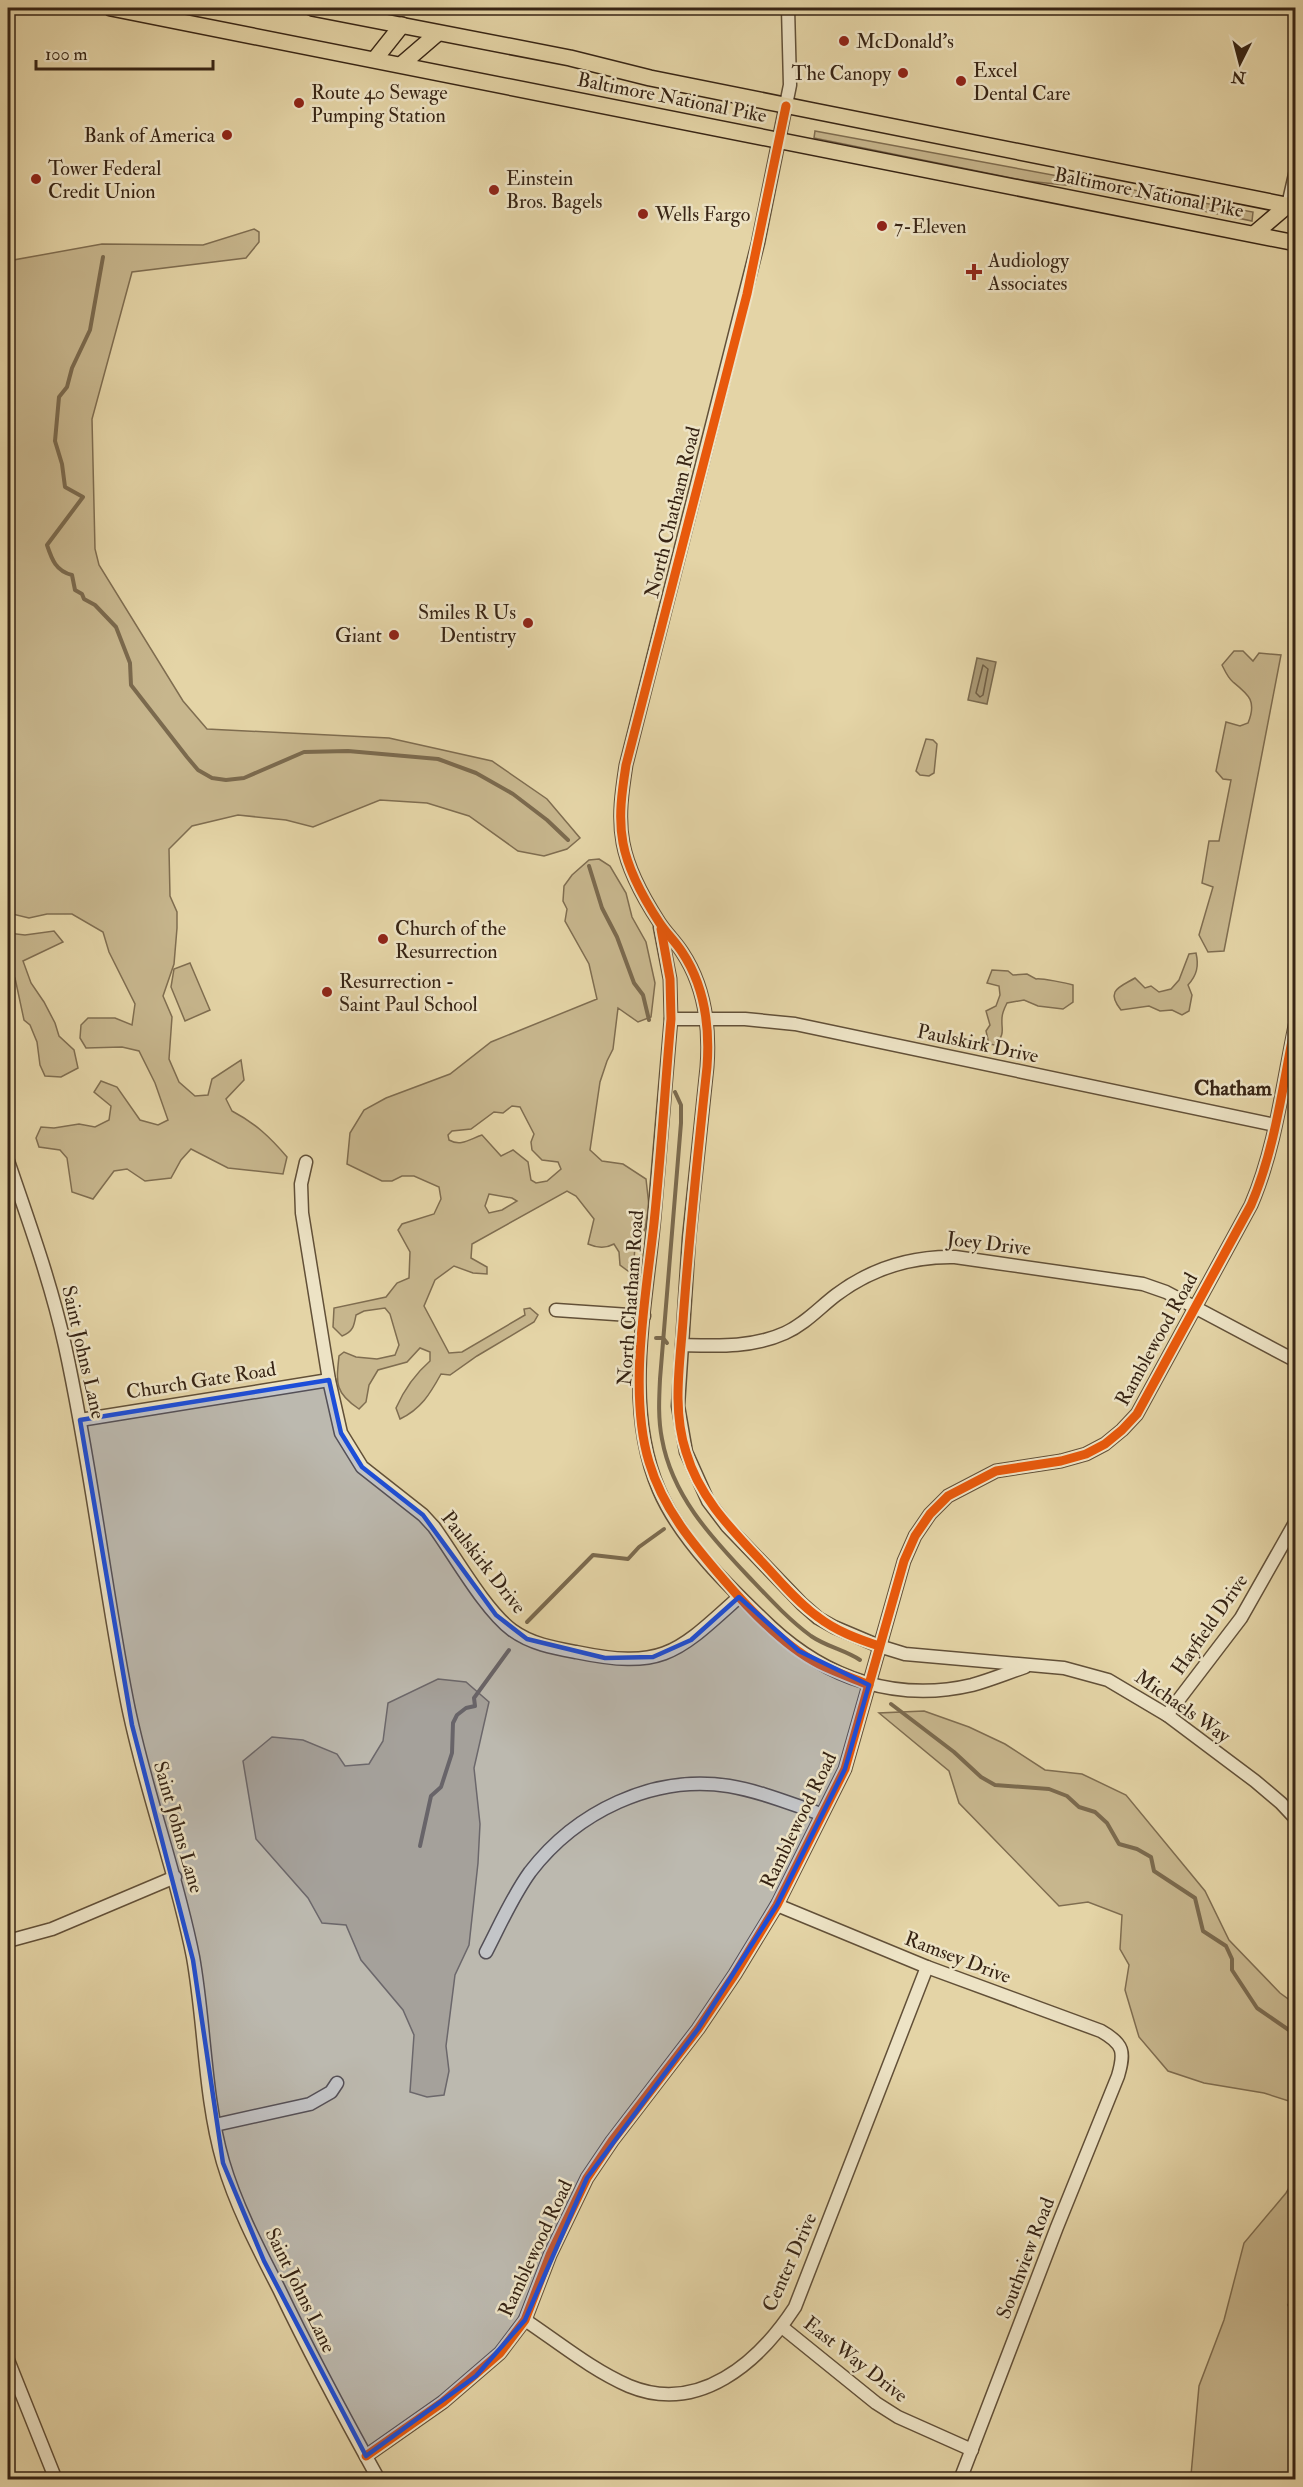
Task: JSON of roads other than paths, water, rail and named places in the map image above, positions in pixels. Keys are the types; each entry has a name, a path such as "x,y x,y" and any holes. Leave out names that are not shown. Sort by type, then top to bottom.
{"main road":[{"name":"Baltimore National Pike","path":"111,8 375,58 1296,243"},
{"name":"Baltimore National Pike","path":"312,8 570,58 650,78 1292,206"},
{"path":"375,58 402,25"},
{"path":"402,64 438,33"},
{"path":"1254,234 1292,206"}],"street":[{"name":"North Chatham Road","path":"788,8 790,85 780,140 747,294 629,754 621,792 621,823 623,844 640,887 659,923 682,952 695,980 707,1019 709,1041 688,1238 678,1397 686,1452 708,1501 727,1526 819,1618 850,1636 879,1646"},
{"path":"1292,206 1296,170"},
{"name":"North Chatham Road","path":"659,923 670,979 670,1019 644,1316 640,1407 649,1462 660,1492 674,1518 739,1597 799,1651 817,1664 869,1685"},
{"name":"Paulskirk Drive","path":"670,1019 754,1020 795,1024 1275,1125"},
{"name":"Ramblewood Road","path":"366,2456 476,2376 500,2353 525,2320 550,2255 587,2178 612,2141 698,2029 777,1905 845,1769 904,1561 915,1536 930,1514 948,1496 996,1471 1061,1461 1086,1454 1105,1444 1137,1414 1251,1205 1267,1161 1296,1021"},
{"name":"Saint Johns Lane","path":"8,1161 53,1298 80,1420 132,1725 142,1770 175,1877 193,1959 215,2125 224,2163 248,2227 316,2365 379,2480"},
{"name":"Paulskirk Drive","path":"306,1162 301,1184 302,1214 329,1380 341,1433 362,1467 423,1515 496,1615 512,1630 545,1646 605,1658 629,1660 653,1658 674,1651 691,1640 739,1597"},
{"name":"Joey Drive","path":"682,1345 736,1346 769,1339 806,1321 835,1296 864,1277 905,1260 956,1257 1143,1284 1194,1306 1296,1361"},
{"path":"556,1310 644,1316"},
{"name":"Church Gate Road","path":"80,1420 329,1380"},
{"name":"Hayfield Drive","path":"1167,1715 1241,1618 1296,1521"},
{"name":"Michaels Way","path":"879,1646 932,1657 1064,1668 1108,1680 1167,1715 1255,1781 1296,1819"},
{"name":"Michaels Way","path":"869,1685 926,1690 952,1688 971,1685 1028,1666"},
{"path":"486,1952 516,1893 549,1851 596,1812 623,1799 646,1791 674,1786 702,1784 729,1786 821,1814"},
{"path":"8,1941 52,1929 175,1877"},
{"name":"Ramsey Drive","path":"777,1905 927,1966 1101,2031 1118,2042 1121,2049"},
{"name":"Center Drive","path":"525,2320 611,2377 632,2387 653,2393 698,2392 733,2374 782,2327 795,2307 927,1966"},
{"name":"Southview Road","path":"960,2480 1118,2076 1121,2049"},
{"path":"215,2125 310,2104 331,2092 337,2083"},
{"name":"East Way Drive","path":"782,2327 891,2412 920,2429 972,2450"},
{"path":"8,2360 56,2480"}],"water":[{"path":"977,658 996,662 987,704 968,700"}],"waterway":[{"path":"103,257 90,330 72,368 67,387 59,397 55,441 62,464 65,487 83,497 47,545 55,564 62,571 72,575 75,590 95,605 116,627 130,663 131,685 187,757 198,770 212,778 226,780 244,778 304,752 348,751 438,759 476,773 513,794 547,820 568,840"},
{"path":"589,866 602,908 617,937 634,983 643,995 649,1020"},
{"path":"675,1092 681,1105 681,1123 659,1402 661,1432 667,1459 674,1478 694,1514 763,1592 811,1636 860,1660"},
{"path":"656,1338 663,1338 667,1343"},
{"path":"527,1622 593,1555 628,1559 639,1547 664,1529"},
{"path":"420,1846 431,1796 441,1787 452,1753 453,1723 457,1715 466,1708 475,1706 474,1698 509,1650"},
{"path":"891,1704 954,1752 981,1777 995,1785 1049,1789 1067,1796 1079,1807 1095,1812 1107,1823 1119,1844 1137,1849 1151,1857 1154,1871 1195,1898 1203,1931 1226,1946 1232,1959 1232,1970 1257,2008 1296,2035"},
{"path":"1289,2305 1296,2299"}],"place":[{"name":"McDonald's","path":"844,41"},
{"name":"The Canopy","path":"903,73"},
{"name":"Excel Dental Care","path":"961,81"},
{"name":"Route 40 Sewage Pumping Station","path":"299,103"},
{"name":"Bank of America","path":"227,135"},
{"name":"Tower Federal Credit Union","path":"36,179"},
{"name":"Einstein Bros. Bagels","path":"494,190"},
{"name":"Wells Fargo","path":"643,214"},
{"name":"7-Eleven","path":"882,226"},
{"name":"Audiology Associates","path":"974,272"},
{"name":"Smiles R Us Dentistry","path":"528,623"},
{"name":"Giant","path":"394,635"},
{"name":"Church of the Resurrection","path":"383,939"},
{"name":"Resurrection - Saint Paul School","path":"327,992"}],"district":[{"name":"Chatham","path":"1233,1088"}]}
